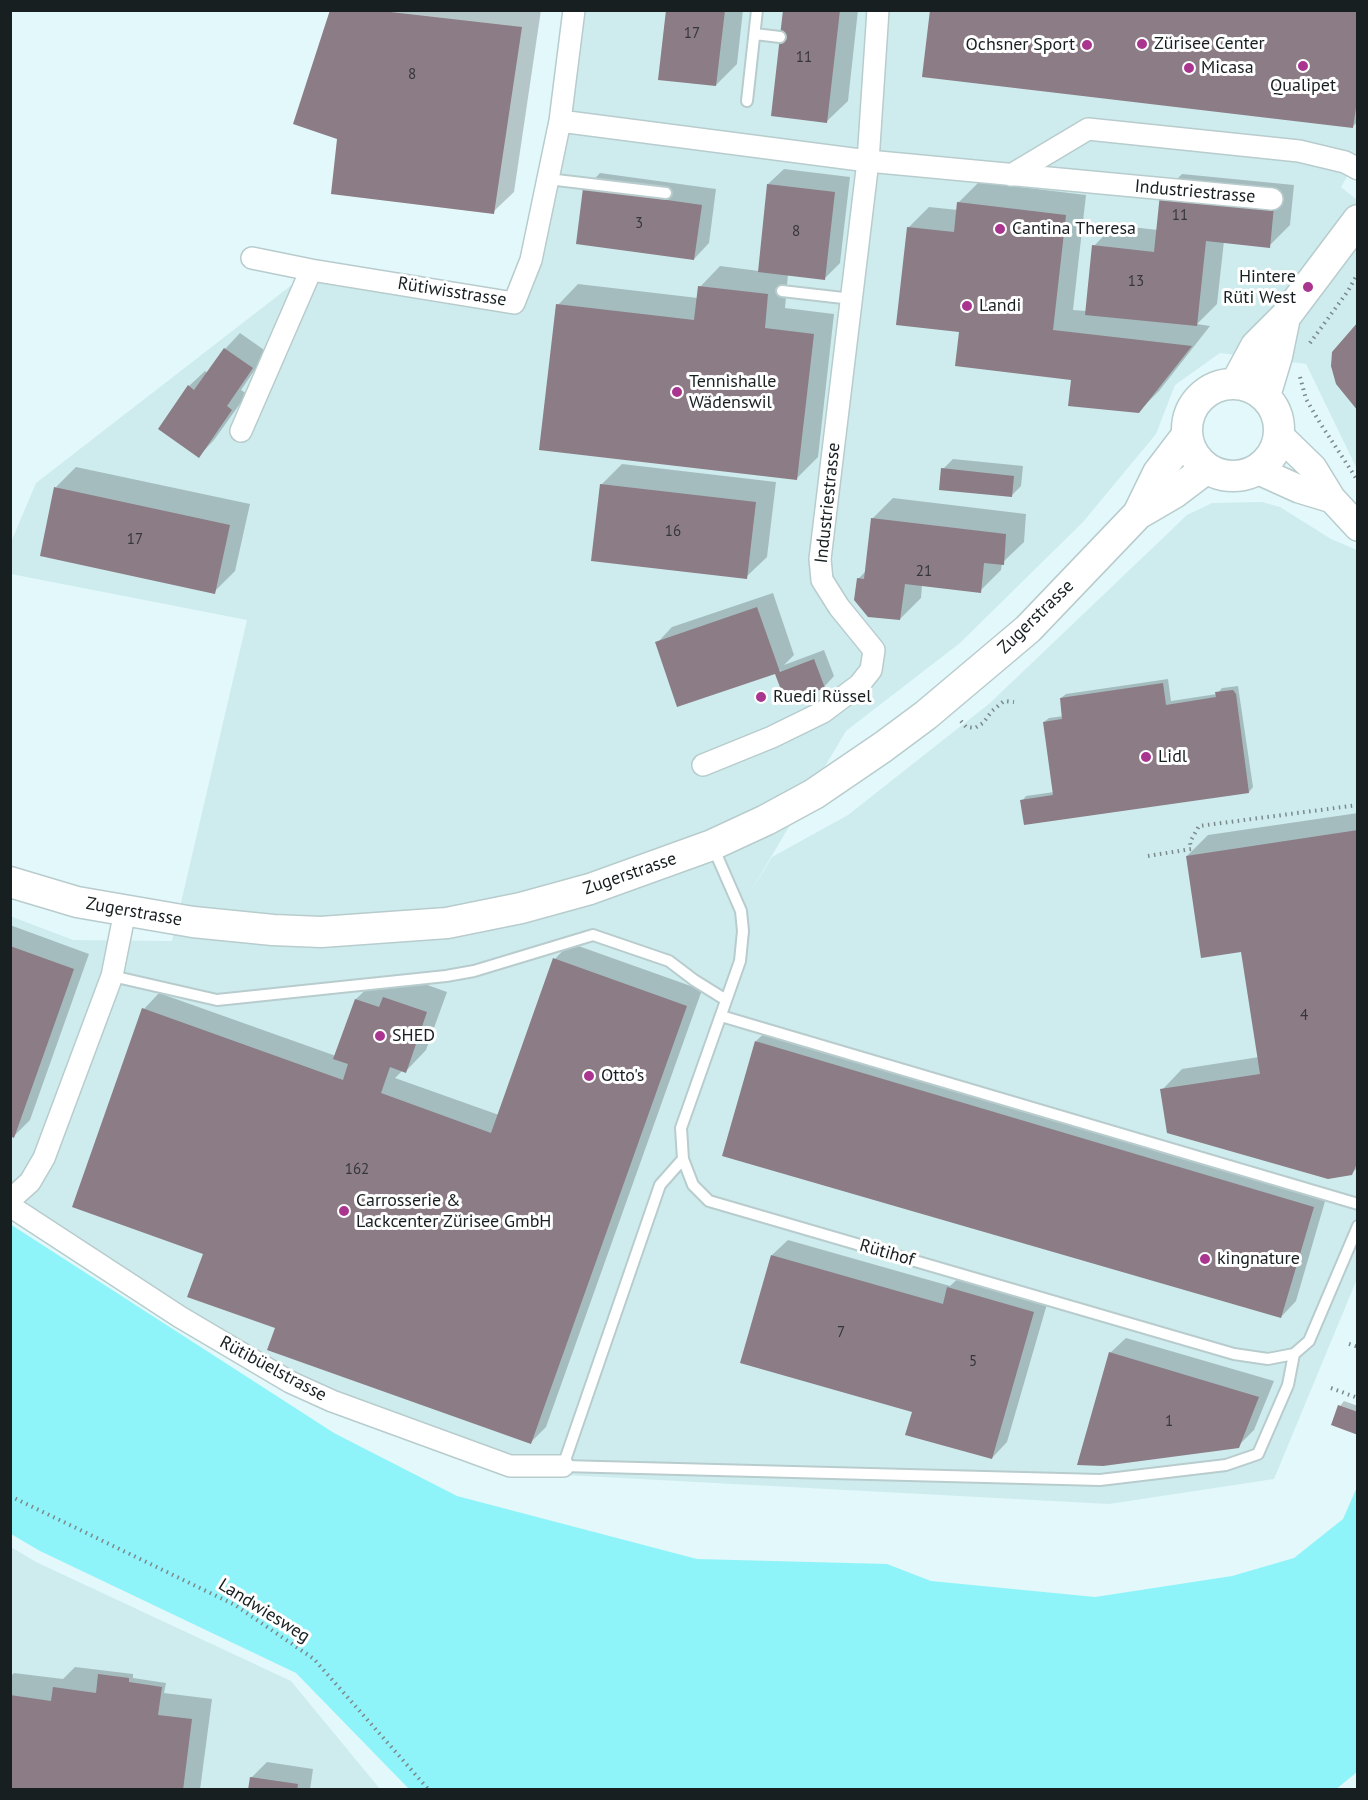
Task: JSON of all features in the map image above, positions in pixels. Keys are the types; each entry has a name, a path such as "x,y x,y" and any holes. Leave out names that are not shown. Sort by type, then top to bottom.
{"main road":[{"path":"1236,383 1256,346 1285,317 1358,220"},
{"path":"1265,396 1277,356 1285,317"},
{"path":"1236,383 1247,385 1265,396 1277,414 1280,425 1280,436 1272,456 1257,470 1237,476 1227,476 1207,468 1194,454 1187,435 1188,417 1196,401 1218,386 1236,383"},
{"name":"Zugerstrasse","path":"1138,514 1158,473 1187,435"},
{"name":"Zugerstrasse","path":"10,882 77,902 125,911 193,922 273,930 312,931 447,923 521,908 590,889 712,845 766,820 814,794 883,747 1028,629 1138,514 1174,494 1207,468"}],"street":[{"name":"Rütiwisstrasse","path":"252,258 311,270 514,303 531,260 560,121 574,10"},
{"name":"Industriestrasse","path":"703,765 772,737 823,712 859,685 871,670 874,650 838,607 822,580 820,559 868,161 878,10"},
{"path":"560,121 868,161"},
{"path":"1011,174 1088,129 1299,151 1345,162 1358,169"},
{"name":"Industriestrasse","path":"868,161 1272,199"},
{"path":"241,431 311,270"},
{"path":"1280,436 1313,468 1332,499 1358,528"},
{"path":"1257,470 1299,489 1332,499"},
{"path":"10,1200 30,1182 44,1158 112,976 125,911"},
{"name":"Rütibüelstrasse","path":"10,1206 180,1317 290,1382 332,1401 510,1466 563,1466"}],"lane":[{"path":"747,100 757,10"},
{"path":"754,34 780,37"},
{"path":"548,179 666,194"},
{"path":"782,291 852,298"},
{"name":"Rütihof","path":"712,845 741,910 743,931 740,961 681,1128 683,1159 693,1185 709,1201 1234,1354 1268,1359 1294,1354"},
{"path":"112,976 217,1000 446,976 593,935 669,961 726,1000"},
{"path":"721,1016 1358,1204"},
{"path":"683,1159 660,1185 563,1466 1100,1480 1226,1465 1258,1454 1288,1385 1294,1354 1309,1341 1358,1226"}],"path":[{"path":"1308,346 1348,291 1358,273"},
{"path":"1341,294 1348,291"},
{"path":"1298,366 1306,399 1358,481"},
{"path":"960,720 966,727 975,728 1004,701 1014,702"},
{"path":"1148,856 1191,849 1190,842 1198,826 1358,805"},
{"path":"1349,1344 1358,1347"},
{"path":"1331,1388 1358,1398"},
{"name":"Landwiesweg","path":"10,1496 235,1605 314,1659 429,1790"}],"shaded area":[{"path":"574,11 1357,11 1357,160 1341,187 1357,200 1357,469 1306,364 1220,353 1175,385 1156,434 1083,522 960,643 846,731 749,894 772,857 848,815 990,703 1187,515 1212,503 1262,502 1280,507 1331,539 1357,550 1357,1279 1274,1479 1109,1504 546,1474 306,1382 11,1199 10,916 73,940 172,941 247,620 11,574 11,542 36,483 311,270 514,303"},
{"path":"10,1224 334,1433 457,1496 697,1559 887,1564 931,1581 1095,1597 1232,1576 1294,1558 1343,1519 1357,1487 1357,1772 1335,1790 409,1789 296,1673 40,1551 11,1534"},
{"path":"11,1547 36,1562 291,1681 380,1789 11,1790"}],"building":[{"path":"330,10 373,10 522,27 494,214 331,194 337,139 293,124"},
{"path":"666,10 725,10 716,86 658,80"},
{"path":"783,10 840,10 827,123 771,116"},
{"name":"Zürisee Center","path":"930,10 1358,10 1358,94 1353,128 922,77"},
{"path":"767,184 835,192 825,280 758,272"},
{"path":"583,188 702,205 694,260 576,244"},
{"path":"1160,194 1274,206 1270,248 1206,241 1197,326 1085,315 1092,245 1154,252"},
{"path":"957,202 1066,215 1053,330 1192,346 1139,413 1068,406 1071,380 955,366 959,332 896,325 907,227 954,232"},
{"name":"Tennishalle Wädenswil","path":"698,286 768,294 765,328 814,334 797,480 539,450 556,304 694,320"},
{"path":"1358,322 1358,411 1336,384 1331,366 1332,352"},
{"path":"224,348 253,368 227,406 232,410 199,458 158,429 188,385 194,390"},
{"path":"941,468 1014,476 1012,497 939,490"},
{"path":"600,484 756,502 747,579 591,561"},
{"path":"54,487 230,525 215,594 40,556"},
{"path":"871,518 1006,534 1004,565 984,563 981,593 905,584 900,620 868,617 854,600 857,578 864,579"},
{"path":"757,607 780,672 814,659 825,688 786,703 775,674 677,707 655,642"},
{"name":"Lidl","path":"1163,683 1166,705 1216,697 1215,692 1233,690 1236,694 1249,793 1024,825 1020,800 1053,795 1043,722 1062,719 1060,698"},
{"path":"1358,830 1358,1161 1352,1175 1328,1179 1167,1133 1160,1089 1260,1074 1241,952 1201,958 1186,856"},
{"path":"10,946 74,969 14,1138 10,1136"},
{"path":"553,958 687,1006 531,1444 267,1350 275,1328 187,1297 203,1254 72,1207 142,1008 343,1080 348,1064 333,1059 355,999 379,1007 383,997 427,1012 406,1073 390,1067 381,1093 491,1133"},
{"path":"755,1041 1314,1207 1281,1318 722,1156"},
{"path":"771,1255 943,1304 947,1287 1034,1312 992,1459 905,1435 912,1412 740,1363"},
{"path":"1109,1352 1259,1397 1239,1448 1103,1466 1077,1465"},
{"path":"1338,1405 1358,1412 1358,1435 1331,1425"},
{"path":"98,1674 129,1678 129,1682 162,1687 158,1715 192,1719 183,1790 10,1790 10,1695 51,1701 53,1687 96,1693"},
{"path":"250,1777 298,1784 297,1790 248,1790"}],"place":[{"name":"Zürisee Center","path":"1142,44"},
{"name":"Ochsner Sport","path":"1087,45"},
{"name":"Qualipet","path":"1303,66"},
{"name":"Micasa","path":"1189,68"},
{"name":"Cantina Theresa","path":"1000,229"},
{"name":"Hintere Rüti West","path":"1308,287"},
{"name":"Landi","path":"967,306"},
{"name":"Tennishalle Wädenswil","path":"677,392"},
{"name":"Ruedi Rüssel","path":"761,697"},
{"name":"Lidl","path":"1146,757"},
{"name":"SHED","path":"380,1036"},
{"name":"Otto's","path":"589,1076"},
{"name":"Carrosserie & Lackcenter Zürisee GmbH","path":"344,1211"},
{"name":"kingnature","path":"1205,1259"}]}
